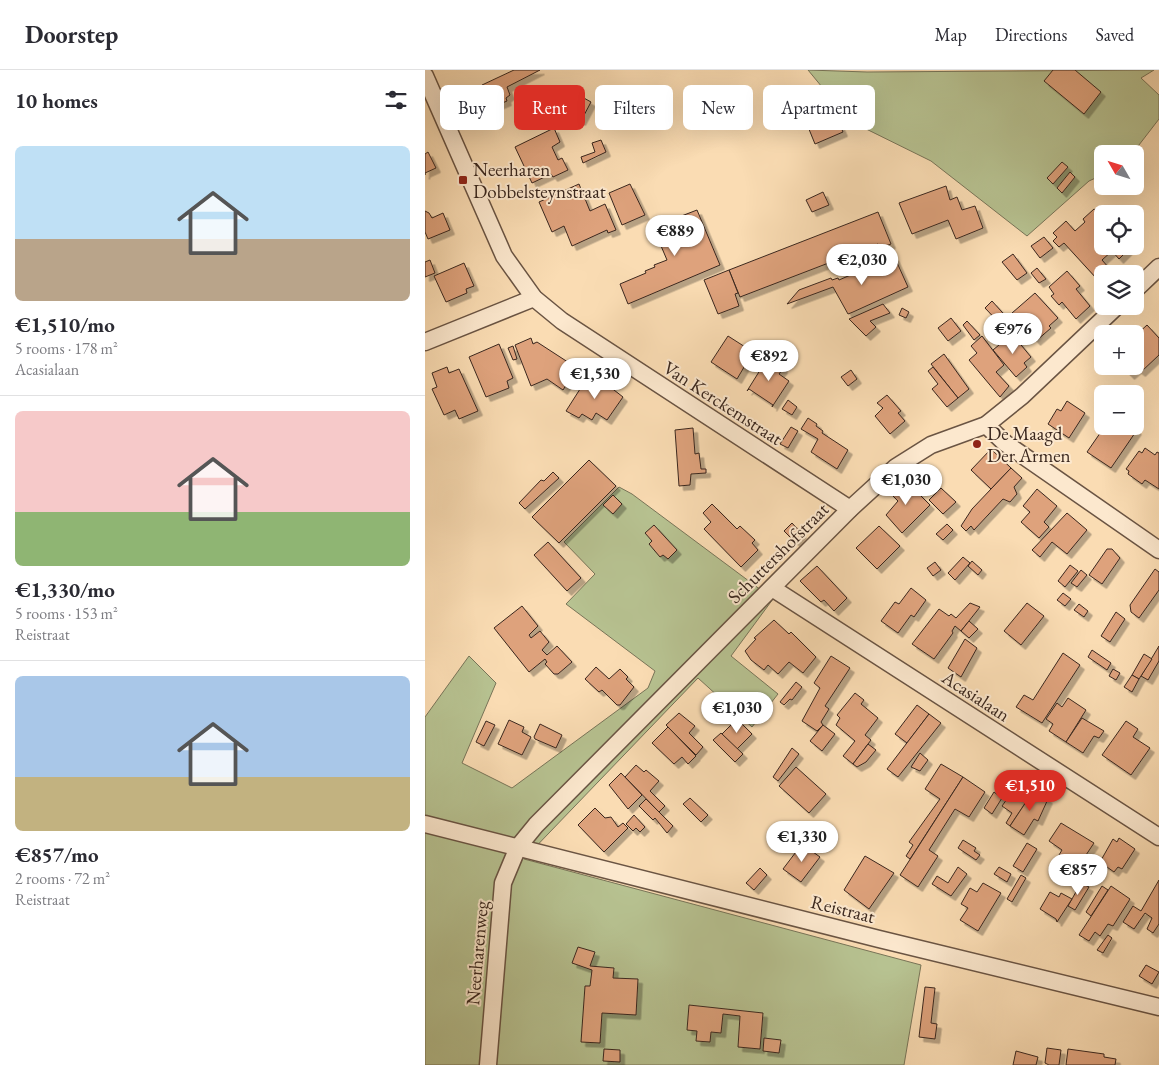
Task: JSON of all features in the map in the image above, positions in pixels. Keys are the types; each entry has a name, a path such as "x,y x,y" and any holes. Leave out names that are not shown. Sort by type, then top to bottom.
{"street":[{"name":"Van Kerckemstraat","path":"425,76 504,256 533,298 562,321 850,509"},
{"path":"1144,281 1159,267"},
{"path":"425,342 533,298"},
{"name":"Schuttershofstraat","path":"518,847 536,825 850,509 896,466 931,445 986,425 1022,396 1108,315"},
{"path":"986,425 1005,443 1159,550"},
{"name":"Acasialaan","path":"772,588 1159,837"},
{"name":"Reistraat","path":"425,824 879,939 1159,1007"},
{"name":"Neerharenweg","path":"488,1065 503,883 518,847"}],"green space":[{"path":"808,70 867,72 1154,70 1141,78 1159,95 1159,119 1139,145 1094,145 1094,179 1027,236 931,161 868,130 875,130 875,85 820,85"},
{"path":"619,487 632,494 773,599 731,656 778,694 752,727 698,678 524,859 921,965 904,1065 425,1065 425,717 469,656 496,683 462,763 512,788 648,688 655,671 566,604 595,574 564,542"}],"building":[{"path":"514,70 540,70 507,87 510,95 504,102 504,85 482,85"},
{"path":"1053,70 1075,70 1101,92 1084,114 1044,81"},
{"path":"585,99 591,102 585,113"},
{"path":"550,130 555,130 560,142 552,147 558,160 562,158 568,170 553,177 551,174 532,183 515,147"},
{"path":"809,130 842,130 843,132 815,144"},
{"path":"601,140 606,152 583,163 581,157 595,152 592,143"},
{"path":"428,152 436,168 425,173 425,154"},
{"path":"1062,162 1068,167 1053,184 1047,178"},
{"path":"1070,172 1075,177 1062,193 1057,188"},
{"path":"579,184 590,211 605,204 616,230 608,233 607,230 572,246 564,226 552,232 539,202"},
{"path":"630,184 645,215 622,225 609,193"},
{"path":"946,186 950,200 957,197 962,210 975,206 983,228 956,239 948,220 912,234 899,203"},
{"path":"823,192 829,205 812,212 806,200"},
{"path":"1094,209 1094,255 1108,255 1102,260 1106,265 1094,265 1094,276 1064,243 1059,247 1053,241 1057,237 1053,233 1066,221 1075,231 1085,222 1083,219"},
{"path":"697,210 720,265 628,304 620,284 646,273 645,271 655,267 654,265 667,260 653,227"},
{"path":"425,211 432,218 443,213 450,230 428,239 425,232"},
{"path":"878,212 891,244 880,248 878,244 740,297 729,270"},
{"path":"1044,237 1053,248 1040,258 1031,246"},
{"path":"1013,254 1027,273 1017,280 1002,262"},
{"path":"894,256 908,287 853,312 848,314 833,287 787,304 799,290 831,278 832,280 838,278 839,280"},
{"path":"430,260 435,273 425,277 425,262"},
{"path":"464,263 474,286 466,289 467,293 446,302 434,276"},
{"path":"1037,268 1046,279 1039,283 1031,273"},
{"path":"729,270 738,293 735,294 739,306 718,314 704,280"},
{"path":"1067,271 1080,286 1076,289 1090,306 1076,319 1062,302 1059,305 1051,296 1054,294 1049,287"},
{"path":"1035,293 1058,318 1049,326 1051,328 1036,341 1012,313"},
{"path":"992,301 1011,322 1004,328 985,308"},
{"path":"883,304 890,313 870,321 876,327 866,336 849,319"},
{"path":"902,308 909,312 906,318 899,315"},
{"path":"951,318 961,331 948,341 938,328"},
{"path":"967,321 980,335 974,340 963,325"},
{"path":"1147,325 1159,338 1159,355 1144,369 1144,328"},
{"path":"1012,334 1031,357 1024,363 1027,367 1016,377 993,350"},
{"path":"728,336 753,352 737,379 711,362"},
{"path":"982,336 1004,365 996,372 1009,386 1000,397 969,360 977,353 971,346"},
{"path":"531,338 533,344 537,342 577,368 563,390 547,379 531,386 515,345"},
{"path":"499,344 513,378 507,381 509,388 486,397 469,357"},
{"path":"513,346 517,359 513,360 508,348"},
{"path":"944,354 969,389 958,398 931,364"},
{"path":"767,359 776,364 778,361 782,364 783,369 779,374 789,381 772,407 773,405 749,389 747,391"},
{"path":"447,367 449,373 459,369 478,411 459,419 455,410 444,415 432,389 437,387 432,373"},
{"path":"933,367 958,398 947,407 932,389 938,384 928,371"},
{"path":"851,370 857,379 848,386 841,377"},
{"path":"589,375 605,383 623,397 607,420 596,413 592,420 582,414 579,418 566,411"},
{"path":"887,395 901,411 898,413 905,421 890,434 875,416 883,408 877,403"},
{"path":"788,400 797,407 792,415 782,409"},
{"path":"1067,401 1085,413 1069,438 1048,424 1057,409 1061,411"},
{"path":"808,418 817,424 816,426 823,431 822,433 848,450 837,469 811,452 818,439 801,429"},
{"path":"791,427 798,431 788,448 780,444"},
{"path":"693,428 695,454 699,453 701,469 706,469 706,473 691,474 690,485 679,486 675,430"},
{"path":"1099,435 1134,435 1111,468 1087,452"},
{"path":"1145,448 1155,455 1157,452 1159,453 1159,489 1145,480 1142,484 1128,474 1129,471 1126,469 1139,451 1142,453"},
{"path":"991,449 1011,468 991,489 971,470"},
{"path":"589,460 616,486 559,543 532,517"},
{"path":"1011,468 1022,478 1014,487 1017,494 1010,502 1003,499 974,530 971,526 966,531 961,526 972,509"},
{"path":"553,472 559,478 525,509 519,503 541,480 544,481"},
{"path":"900,481 903,484 906,481 930,505 902,533 886,515 898,501 889,492"},
{"path":"941,488 956,502 943,514 929,500"},
{"path":"1037,489 1057,506 1044,522 1049,527 1039,538 1021,522 1030,512 1023,506"},
{"path":"613,495 622,504 613,514 603,505"},
{"path":"712,504 737,529 740,526 755,540 752,543 758,550 741,567 704,529 711,522 703,513"},
{"path":"1067,513 1087,530 1067,554 1052,542 1040,557 1032,550"},
{"path":"792,523 802,534 795,542 784,531"},
{"path":"947,524 953,530 943,540 936,534"},
{"path":"654,525 677,550 668,559 663,555 660,557 649,544 652,541 645,533"},
{"path":"879,526 900,546 877,569 856,548"},
{"path":"548,542 581,578 567,591 534,555"},
{"path":"1107,549 1112,549 1120,558 1102,584 1089,575"},
{"path":"963,557 970,563 955,580 948,573"},
{"path":"972,561 982,570 978,575 968,566"},
{"path":"935,562 941,570 933,576 927,568"},
{"path":"1070,565 1078,571 1065,587 1058,581"},
{"path":"817,566 847,598 834,611 824,600 821,602 800,581"},
{"path":"1155,569 1159,572 1159,590 1139,618 1131,612 1130,605"},
{"path":"1081,570 1087,575 1077,587 1071,583"},
{"path":"911,588 926,600 914,617 911,615 898,633 881,621 895,602 899,604"},
{"path":"1063,593 1071,599 1065,606 1057,600"},
{"path":"970,603 980,607 961,631 955,626 952,631 953,633 934,659 912,644 939,609 949,616 951,614 956,618"},
{"path":"1027,603 1044,616 1021,645 1004,631"},
{"path":"1079,604 1088,611 1084,617 1074,610"},
{"path":"522,606 538,626 529,635 531,638 540,631 549,642 542,650 547,655 557,646 572,662 558,674 554,674 545,664 547,662 545,659 529,672 494,628"},
{"path":"1116,612 1125,619 1110,642 1101,636"},
{"path":"774,620 789,634 791,632 816,657 803,673 789,662 778,674 768,665 764,670 751,660 745,651 756,639 754,638"},
{"path":"969,621 978,629 969,638 961,631"},
{"path":"965,639 977,648 961,677 948,668"},
{"path":"1159,646 1159,661 1148,680 1141,676"},
{"path":"1092,650 1111,663 1107,670 1088,657"},
{"path":"1063,653 1080,665 1042,723 1016,707 1024,695 1033,700"},
{"path":"1144,654 1152,659 1139,679 1132,675"},
{"path":"831,656 850,668 825,706 829,709 821,722 823,725 817,731 802,721 820,688 814,683"},
{"path":"596,667 609,679 620,669 628,677 626,679 634,687 620,705 617,705 602,690 599,692 585,679"},
{"path":"1113,669 1120,673 1116,680 1109,676"},
{"path":"1132,675 1139,679 1132,692 1124,687"},
{"path":"796,682 802,687 792,700 790,699 784,705 780,702"},
{"path":"855,693 864,700 861,704 878,718 865,735 871,740 853,764 843,756 855,741 836,725 840,718 837,715"},
{"path":"1068,698 1086,710 1066,742 1049,731 1053,724 1046,719 1057,703 1062,707"},
{"path":"917,705 929,714 907,743 895,734"},
{"path":"679,713 695,726 689,733 703,747 696,755 666,725"},
{"path":"929,714 941,723 898,777 887,769"},
{"path":"1082,718 1104,731 1099,738 1094,736 1083,753 1066,742"},
{"path":"737,719 752,734 737,749 722,734"},
{"path":"509,720 524,727 522,732 531,737 522,755 498,744"},
{"path":"486,721 495,725 484,746 476,742"},
{"path":"1126,721 1138,729 1133,737 1150,748 1131,775 1102,755"},
{"path":"540,724 562,735 556,748 535,739 534,737"},
{"path":"823,725 835,734 822,751 810,741"},
{"path":"668,727 696,756 688,764 682,757 674,764 652,743"},
{"path":"721,733 743,754 735,762 713,740"},
{"path":"868,744 876,750 866,762 857,767 853,764"},
{"path":"792,748 799,754 778,781 773,777"},
{"path":"920,753 928,760 920,771 911,767"},
{"path":"941,764 963,777 910,859 906,856 913,845 909,842 940,799 925,789"},
{"path":"636,765 644,772 646,770 659,781 650,791 665,806 659,812 625,777"},
{"path":"796,767 826,794 809,813 779,786"},
{"path":"621,773 642,795 628,809 609,785"},
{"path":"963,777 985,792 969,817 955,809 929,850 938,856 918,887 900,875"},
{"path":"1020,781 1034,790 1010,826 1006,823 1012,813 1002,806"},
{"path":"1034,790 1048,799 1038,821 1034,819 1024,835 1010,826"},
{"path":"994,792 1002,798 992,814 984,808"},
{"path":"690,798 708,815 701,822 683,804"},
{"path":"646,799 673,826 667,833 655,818 653,820 639,806"},
{"path":"595,808 605,818 611,817 618,827 623,823 628,828 604,852 578,825"},
{"path":"634,815 645,827 640,832 636,828 633,831 626,824"},
{"path":"1061,823 1094,843 1078,867 1059,855 1062,850 1049,841"},
{"path":"1119,838 1135,849 1122,869 1118,867 1114,872 1100,862 1113,839 1117,842"},
{"path":"963,840 976,848 974,851 980,855 976,860 958,848"},
{"path":"1027,843 1037,849 1023,872 1013,866"},
{"path":"802,844 820,857 801,882 783,869"},
{"path":"865,856 894,873 869,909 844,890"},
{"path":"958,867 967,874 951,896 932,884 937,876 948,883"},
{"path":"999,867 1011,874 1007,882 994,874"},
{"path":"760,868 767,875 754,890 746,883"},
{"path":"1021,875 1026,878 1012,902 1007,899"},
{"path":"1159,880 1159,924 1153,933 1147,929 1152,918 1145,913 1134,929 1123,922 1133,906 1141,911"},
{"path":"983,883 1001,893 978,931 960,920 968,908 961,904 970,888 977,892"},
{"path":"1081,883 1089,887 1075,910 1068,906"},
{"path":"1102,886 1108,890 1091,916 1086,912"},
{"path":"1111,886 1130,899 1113,926 1108,924 1100,936 1095,932 1089,941 1079,935"},
{"path":"1050,892 1059,897 1061,893 1072,899 1057,922 1056,919 1040,909"},
{"path":"1108,935 1112,938 1103,953 1097,950"},
{"path":"578,947 595,952 590,966 614,968 613,978 638,979 636,1015 602,1013 600,1043 581,1042 585,986 590,986 592,970 572,963"},
{"path":"1146,965 1159,972 1152,984 1139,976"},
{"path":"925,987 935,988 931,1023 937,1024 935,1039 919,1037"},
{"path":"689,1005 763,1013 760,1049 738,1047 740,1016 723,1014 721,1033 711,1032 710,1042 696,1041 697,1031 687,1030"},
{"path":"764,1038 781,1040 779,1053 763,1051"},
{"path":"1047,1048 1061,1050 1059,1065 1045,1063"},
{"path":"604,1049 620,1050 620,1062 603,1061"},
{"path":"1068,1049 1104,1054 1104,1057 1116,1059 1115,1065 1066,1065"},
{"path":"1016,1051 1038,1057 1036,1065 1013,1065"}],"place":[{"name":"Neerharen Dobbelsteynstraat","path":"463,180"},
{"name":"De Maagd Der Armen","path":"977,444"}]}
